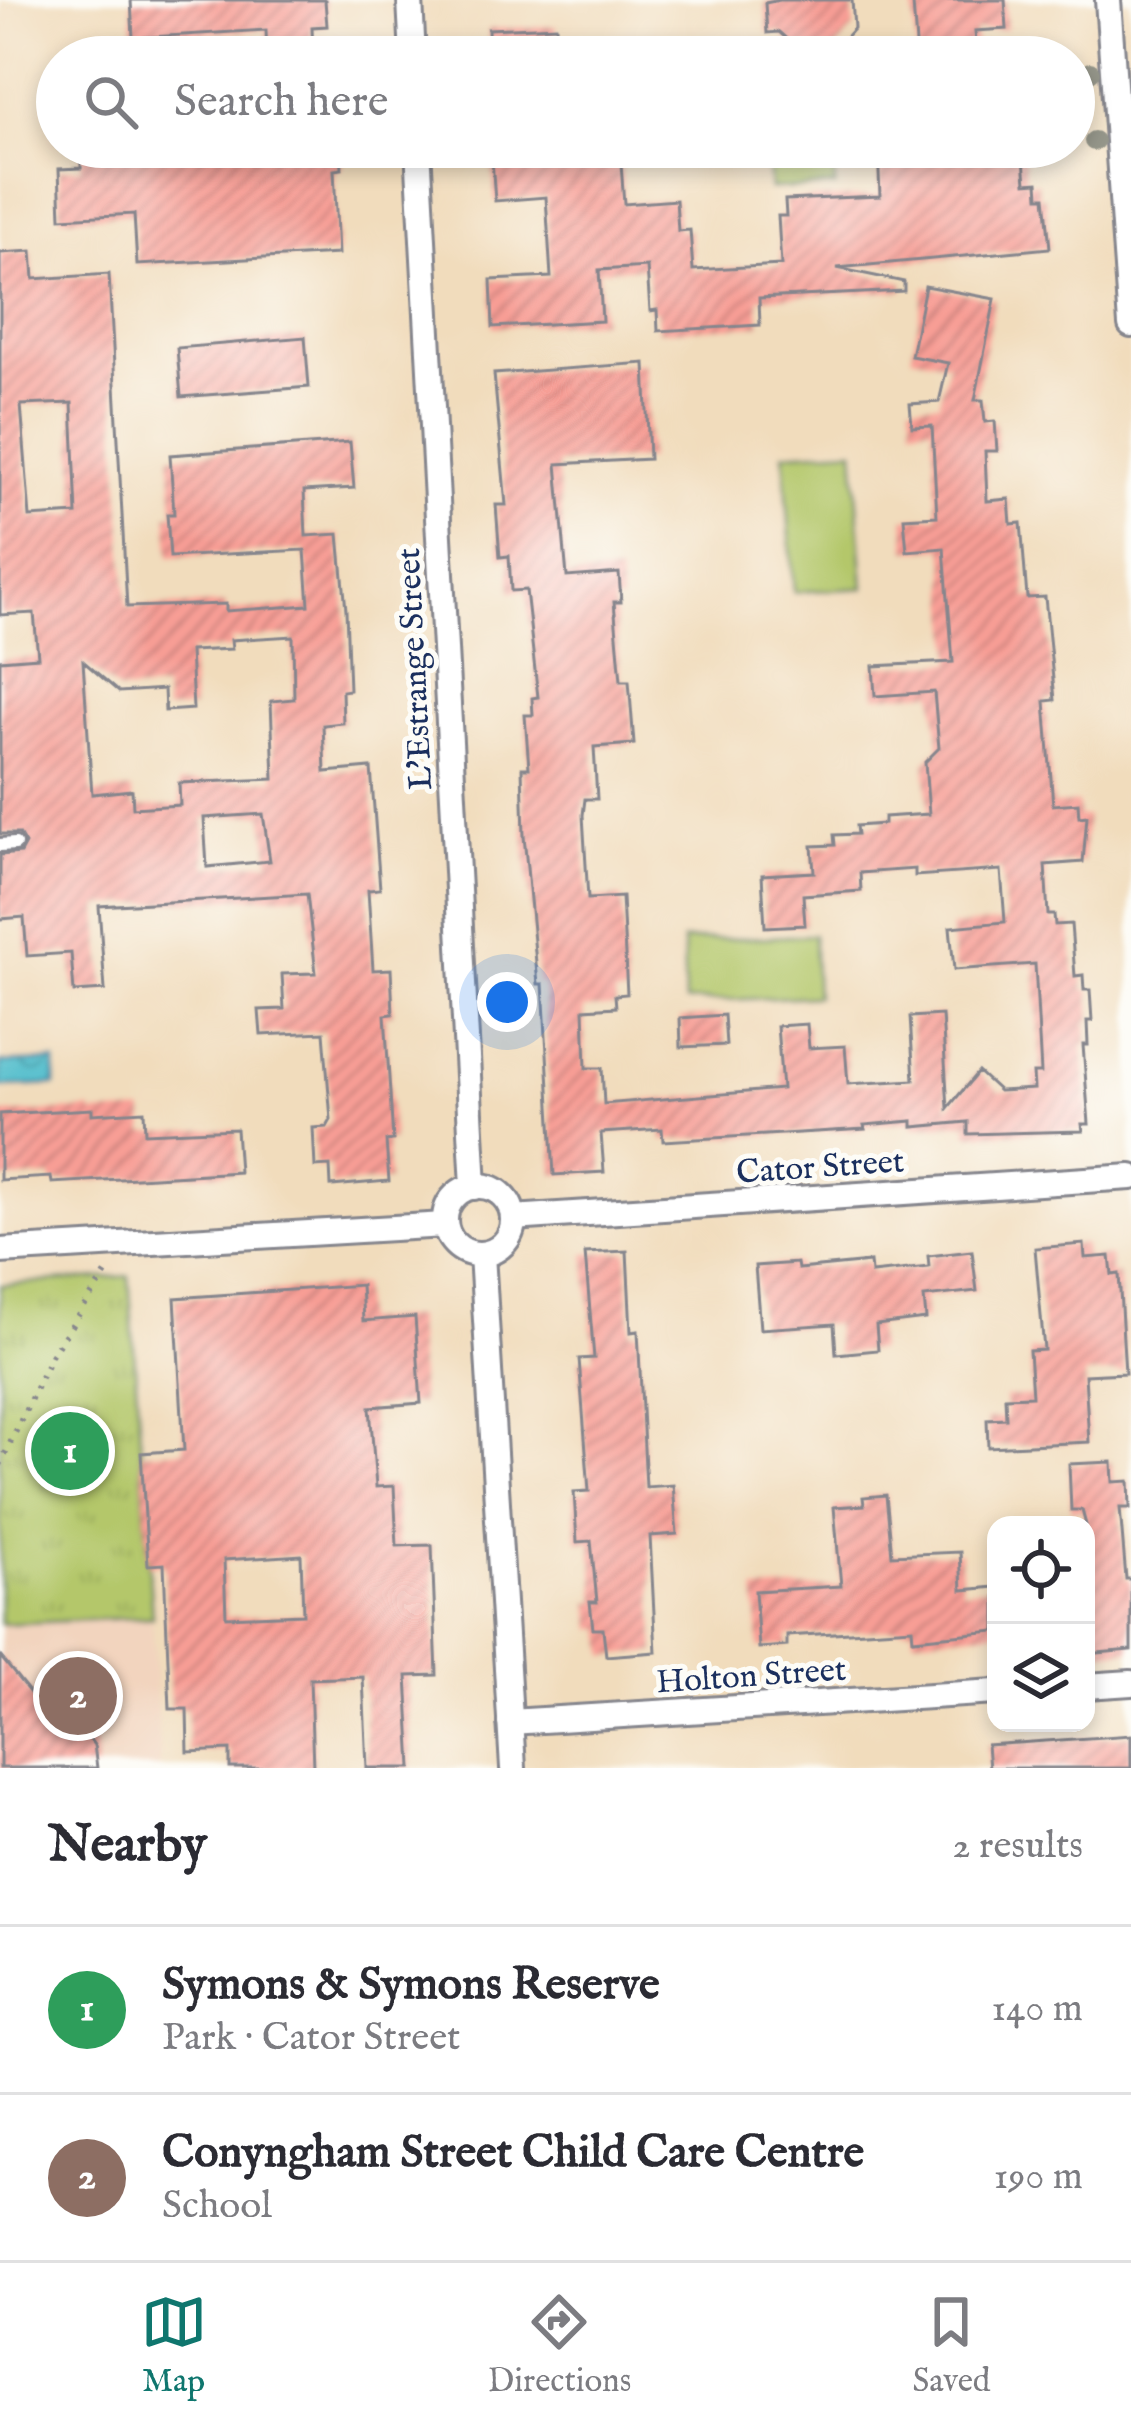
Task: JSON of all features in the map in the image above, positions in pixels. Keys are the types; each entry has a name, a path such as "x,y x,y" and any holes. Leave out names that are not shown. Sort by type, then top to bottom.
{"street":[{"path":"410,0 412,36"},
{"path":"1108,0 1131,325"},
{"name":"L'Estrange Street","path":"419,168 474,1187"},
{"name":"Cator Street","path":"513,1218 1131,1177"},
{"path":"474,1187 504,1198 513,1218 501,1246 482,1254 454,1244 445,1226 455,1196 474,1187"},
{"path":"0,1251 445,1226"},
{"path":"482,1254 513,1768"},
{"path":"1095,1685 1131,1683"},
{"name":"Holton Street","path":"510,1722 987,1693"}],"path":[{"path":"6,1465 51,1357 122,1244"}],"shaded area":[{"path":"152,1617 160,1768 0,1768 0,1624"}],"green space":[{"path":"768,168 834,168 835,186 770,189"},
{"path":"854,449 864,588 794,592 784,453"},
{"path":"813,935 816,996 685,1002 683,941"},
{"path":"129,1276 152,1617 0,1624 0,1285"}],"water":[{"path":"55,1061 55,1085 0,1087 0,1063"}],"building":[{"path":"131,0 325,0 327,26 312,27 312,36 266,36 266,30 133,36"},
{"path":"852,0 854,28 847,36 767,33 765,3"},
{"path":"1005,0 1007,29 975,31 975,36 915,36 913,4"},
{"path":"556,26 557,36 488,36 488,29"},
{"path":"342,168 334,170 338,254 137,265 134,214 61,218 59,169"},
{"path":"493,168 621,168 624,204 676,200 678,231 690,230 693,270 781,265 778,216 786,216 785,200 880,196 879,168 1025,168 1026,183 1038,182 1039,197 1045,197 1050,248 837,268 904,282 904,291 759,298 760,325 658,331 657,310 650,311 647,267 599,270 602,321 493,327 491,280 551,277 546,197 495,201"},
{"path":"32,251 34,279 109,274 127,607 226,604 226,611 309,605 305,550 170,557 167,514 174,514 170,455 350,442 354,488 304,491 306,536 339,534 346,610 349,690 342,691 343,723 323,725 325,772 371,768 380,889 368,890 373,970 391,969 393,1014 385,1015 393,1140 386,1141 389,1181 331,1186 330,1166 315,1167 313,1128 327,1127 331,1120 324,1032 261,1035 259,1010 284,1009 282,974 316,973 307,894 99,906 105,990 74,992 71,953 27,956 24,917 0,919 0,855 20,853 25,844 19,834 0,834 0,660 38,657 34,613 0,615 0,253","holes":["72,403 77,514 30,517 21,405","293,636 294,699 271,701 274,779 179,783 180,805 133,808 132,790 92,794 83,661 119,692 164,689 165,711 193,709 190,651 232,649 231,640","263,814 270,861 207,867 204,818"]},
{"path":"925,286 995,299 975,400 983,400 985,422 995,421 997,451 985,451 987,501 1009,499 1011,524 1021,523 1027,598 1045,597 1055,700 1045,701 1053,805 1078,803 1079,817 1087,816 1083,862 1045,865 1048,915 1054,915 1055,925 1071,924 1075,976 1083,975 1084,990 1090,990 1092,1021 1087,1021 1088,1045 1083,1045 1089,1124 1082,1124 1083,1131 968,1134 968,1122 913,1127 913,1121 864,1125 865,1129 663,1141 662,1129 601,1133 604,1172 554,1175 543,984 538,984 524,836 522,768 529,768 525,715 533,715 532,698 538,697 526,590 511,591 509,556 500,557 496,505 506,505 494,374 645,363 649,459 557,464 567,577 619,573 621,602 614,602 621,681 629,681 634,744 594,747 597,799 585,799 583,815 588,899 622,897 627,994 615,995 616,1007 584,1009 586,1068 602,1068 604,1104 782,1089 777,1026 807,1024 809,1048 845,1046 848,1084 914,1080 910,1017 942,1015 948,1108 978,1072 999,1091 1034,1089 1033,1073 1041,1073 1035,964 954,970 950,927 1005,922 1001,870 915,876 915,869 860,873 861,891 803,895 805,925 765,927 762,875 814,872 812,846 835,845 834,835 857,834 856,826 884,824 884,817 929,814 925,762 939,748 934,692 875,696 873,666 953,662 944,548 907,551 904,518 937,516 932,426 912,427 910,404 939,402 948,363 911,356"},
{"path":"305,337 309,387 181,397 177,348"},
{"path":"724,1015 726,1045 681,1047 680,1018"},
{"path":"92,1109 92,1114 144,1111 145,1133 236,1129 239,1172 52,1183 51,1177 0,1180 0,1114"},
{"path":"1084,1244 1085,1258 1110,1256 1112,1275 1119,1274 1125,1373 1085,1375 1089,1442 988,1447 987,1419 1006,1418 1005,1397 1032,1396 1029,1351 1044,1350 1035,1248"},
{"path":"627,1251 631,1332 638,1331 646,1487 673,1485 677,1534 650,1536 656,1652 606,1656 603,1629 593,1629 590,1602 597,1602 591,1541 577,1542 574,1492 589,1491 579,1359 594,1358 585,1253"},
{"path":"972,1251 977,1291 924,1297 926,1319 876,1325 878,1350 836,1354 834,1324 760,1329 755,1266 797,1263 798,1269 870,1262 871,1273 929,1267 928,1256"},
{"path":"361,1285 363,1321 415,1317 421,1403 370,1407 376,1487 394,1486 397,1546 432,1545 437,1675 407,1676 412,1768 367,1768 363,1677 310,1679 313,1768 230,1768 230,1750 188,1752 187,1709 170,1709 164,1564 148,1565 141,1453 184,1450 175,1298","holes":["301,1555 303,1614 226,1617 224,1560"]},
{"path":"1112,1462 1113,1482 1129,1481 1130,1508 1120,1508 1126,1579 1131,1579 1131,1650 1095,1653 1095,1516 1071,1510 1069,1464"},
{"path":"886,1495 892,1555 960,1552 962,1590 987,1588 987,1632 913,1639 912,1628 787,1636 787,1646 759,1648 755,1591 841,1586 834,1507 864,1505 863,1497"},
{"path":"0,1656 60,1730 79,1725 94,1745 97,1768 0,1768"},
{"path":"1131,1735 1131,1768 989,1768 987,1745"}],"place":[{"name":"Symons & Symons Reserve","path":"70,1451"},
{"name":"Conyngham Street Child Care Centre","path":"78,1696"}]}
